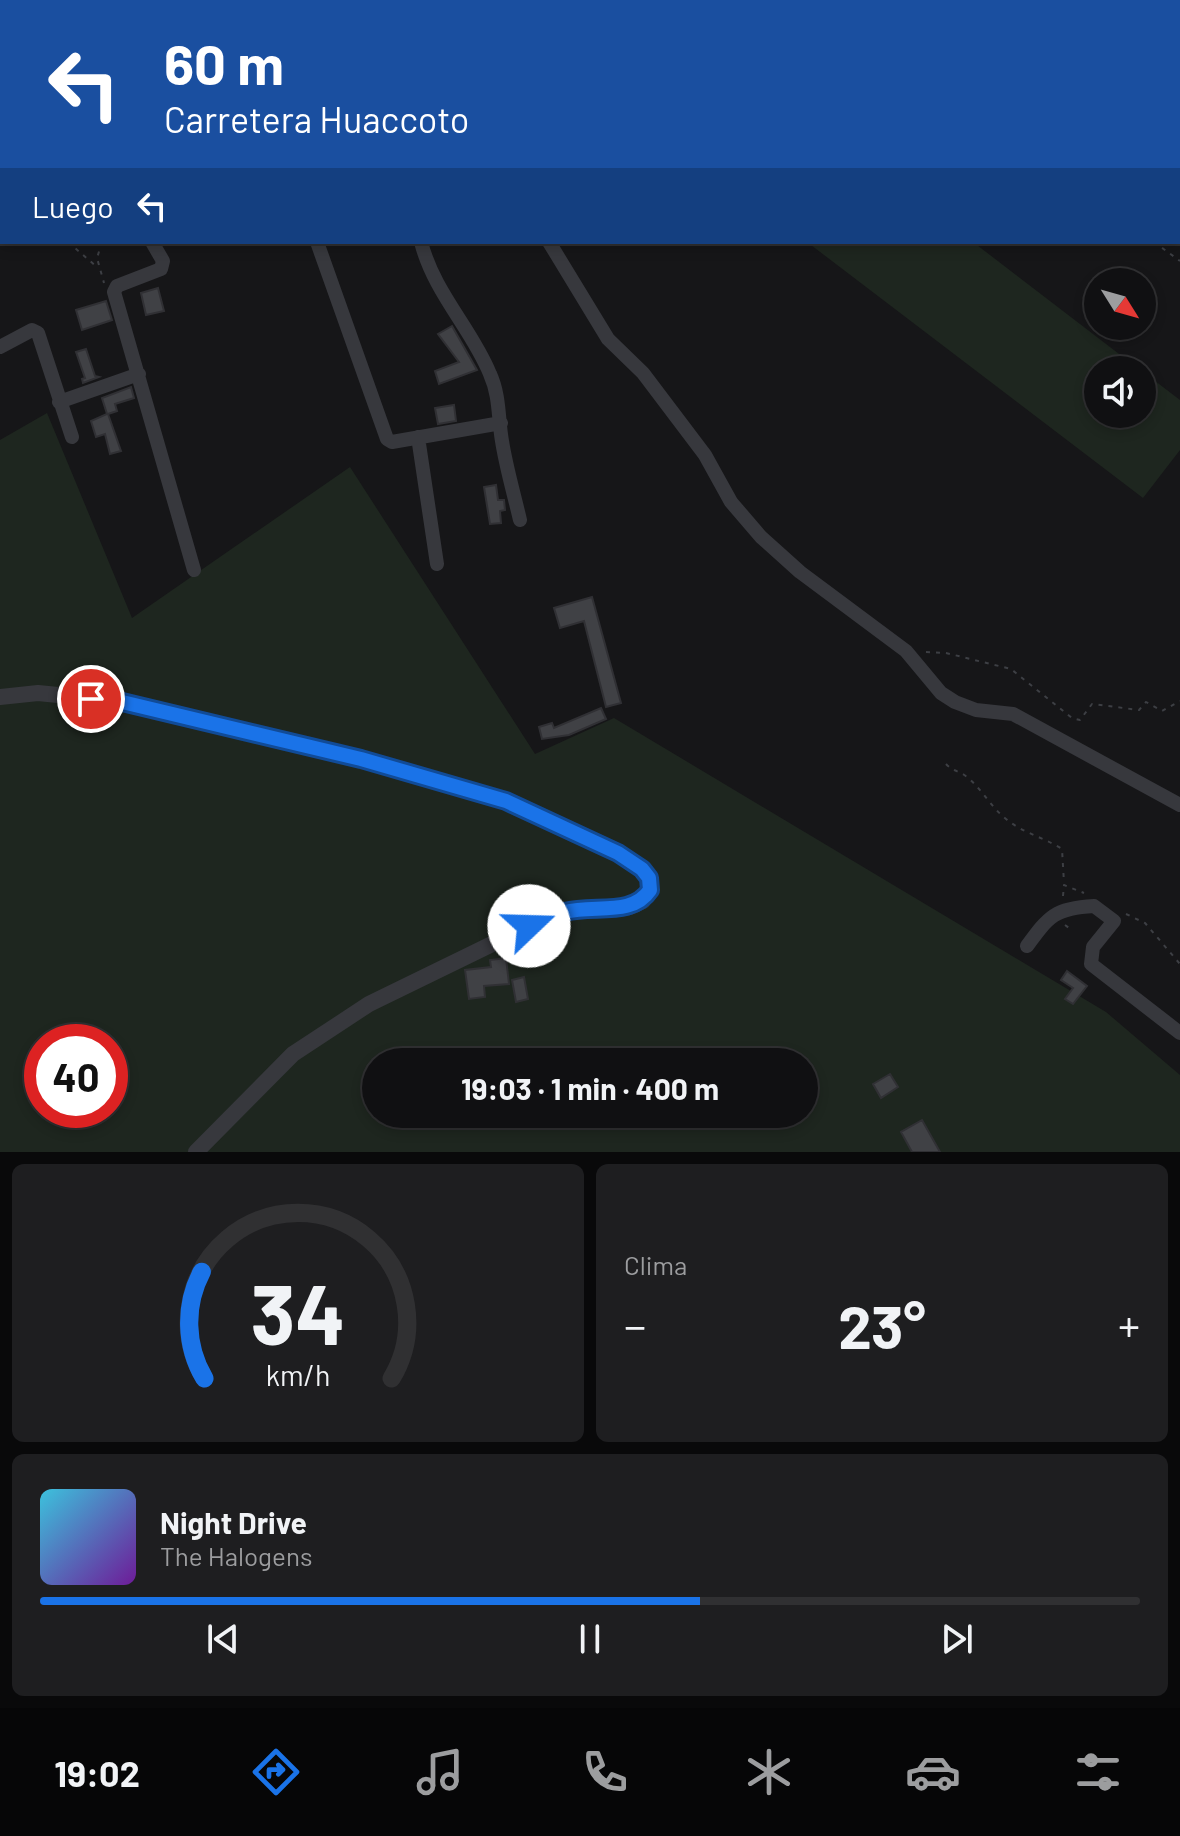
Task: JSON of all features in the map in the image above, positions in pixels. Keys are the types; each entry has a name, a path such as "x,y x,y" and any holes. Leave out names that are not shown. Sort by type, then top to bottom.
{"street":[{"path":"153,244 163,261 161,269 117,286 115,295 194,570"},
{"path":"318,244 387,439 392,442 501,423"},
{"path":"422,244 454,315 490,373 520,520"},
{"path":"550,244 608,339 643,373 705,455 731,502 761,537 800,572 906,651 941,693 955,702 976,710 1013,714 1180,805"},
{"path":"0,347 32,330 38,333 72,437"},
{"path":"59,402 139,374"},
{"path":"418,437 437,564"},
{"path":"0,697 38,693 118,701 361,759 506,801 618,853 642,869 649,878 650,890 643,901 630,907 566,912 470,952 369,1004 293,1054 196,1152"},
{"path":"1027,946 1048,918 1061,909 1094,906 1114,921 1093,947 1091,964 1180,1033"}],"path":[{"path":"70,244 99,267"},
{"path":"101,244 97,258 99,267 109,291 115,295"},
{"path":"1157,244 1180,261"},
{"path":"906,651 946,653 1011,669 1072,718 1080,720 1092,704 1139,710 1146,702 1162,711 1180,701"},
{"path":"946,764 951,770 964,774 986,802 1007,820 1025,833 1047,839 1062,849 1064,885"}],"shaded area":[{"path":"810,244 976,244 1084,327 1084,340 1101,340 1122,356 1084,356 1084,428 1156,428 1156,382 1180,400 1180,450 1143,498"},
{"path":"47,413 132,618 350,467 535,754 614,718 1106,1012 1180,1075 1180,1152 0,1152 0,440"}],"building":[{"path":"158,288 164,311 146,315 141,293"},
{"path":"106,301 112,320 82,330 76,310"},
{"path":"452,326 477,370 439,384 435,371 459,362 438,334"},
{"path":"86,349 95,376 99,377 83,383 82,379 85,378 76,352"},
{"path":"131,387 134,398 115,404 117,411 108,414 121,451 110,454 105,434 96,437 91,421 107,414 102,398"},
{"path":"454,405 456,421 438,424 435,408"},
{"path":"496,485 498,500 504,500 505,510 500,511 501,523 490,524 484,487"},
{"path":"592,597 621,703 606,707 584,621 560,628 554,608"},
{"path":"601,708 606,719 569,735 542,739 539,727 552,723 554,728"},
{"path":"506,958 509,984 484,986 485,997 469,999 465,970 491,967 490,960"},
{"path":"1067,971 1087,986 1073,1004 1065,999 1073,988 1061,980"},
{"path":"524,977 528,999 516,1002 512,980"},
{"path":"890,1074 898,1087 881,1098 873,1084"},
{"path":"922,1120 940,1152 912,1152 901,1132"}],"route":[{"path":"91,699 118,701 361,759 506,801 618,853 642,869 649,878 650,890 643,901 630,907 566,912 529,926"}]}
